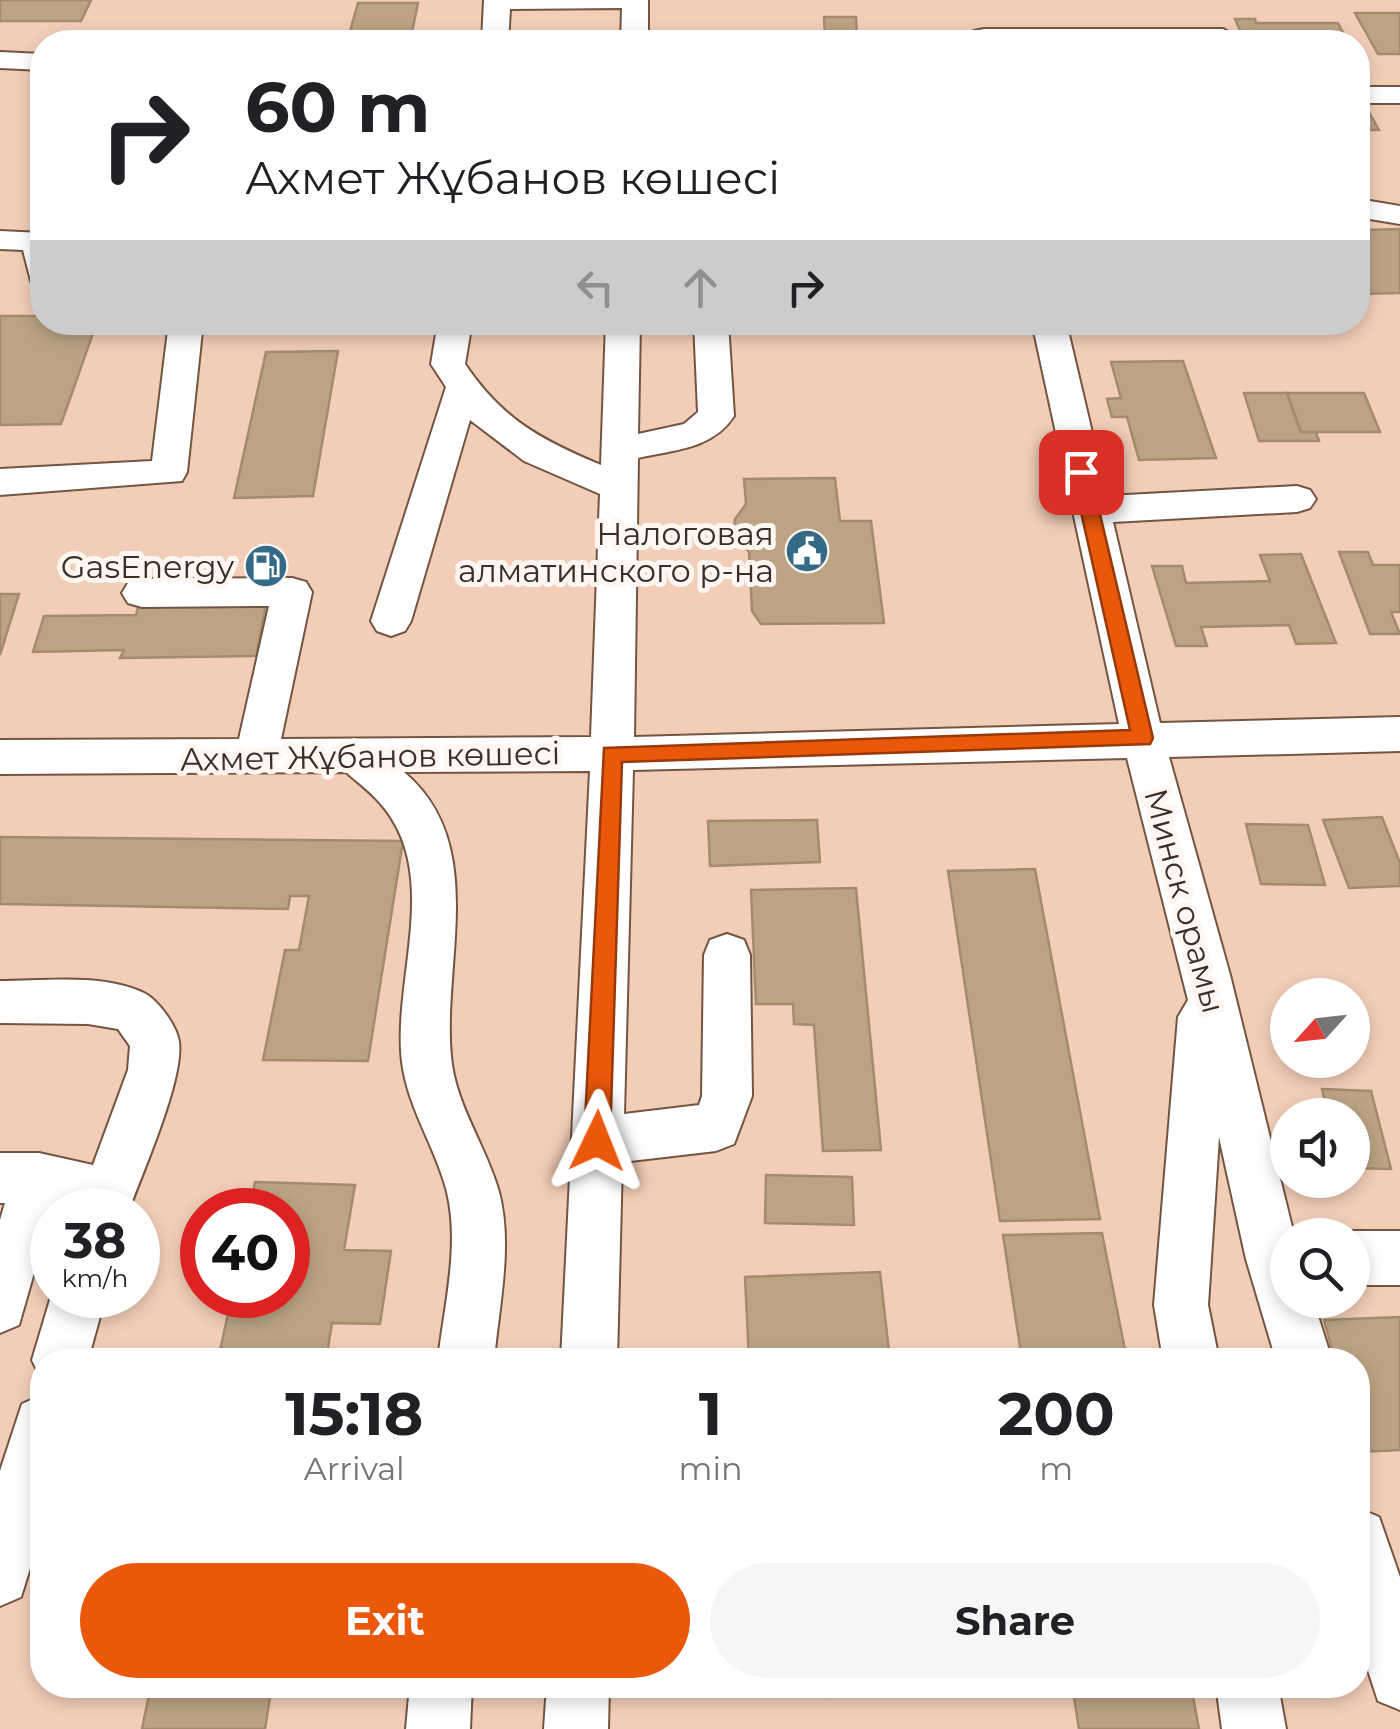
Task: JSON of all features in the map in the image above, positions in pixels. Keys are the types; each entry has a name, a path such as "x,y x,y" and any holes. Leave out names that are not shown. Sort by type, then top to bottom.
{"street":[{"path":"497,30 499,0 634,0 634,30"},
{"path":"0,60 30,62"},
{"path":"0,74 30,65"},
{"path":"1370,95 1400,94"},
{"path":"1370,210 1400,215"},
{"path":"0,240 30,241"},
{"path":"0,482 169,472 185,335"},
{"path":"453,335 448,364 477,408 537,452 620,488"},
{"path":"589,1348 623,335"},
{"path":"621,450 696,434 716,416 712,335"},
{"name":"Минск орамы","path":"1052,335 1143,738 1270,1221"},
{"path":"391,622 462,386"},
{"path":"1089,510 1297,498"},
{"path":"142,593 292,592 256,758"},
{"name":"Ахмет Жұбанов көшесі","path":"0,757 612,754 1400,734"},
{"path":"357,757 382,775 416,819 437,876 425,1053 430,1088 474,1196 475,1248 467,1348"},
{"path":"597,1141 716,1127 727,1096 728,954"},
{"path":"1188,1348 1181,1304 1206,975"},
{"path":"0,1002 88,1004 132,1010 155,1040 153,1070 110,1188"},
{"path":"0,1306 20,1178 55,1188"},
{"path":"1370,1258 1400,1258"},
{"path":"64,1348 72,1318"},
{"name":"Минск орамы","path":"1294,1318 1301,1348"},
{"path":"0,1576 30,1467"},
{"path":"1370,1578 1400,1679"},
{"path":"438,1729 440,1698"},
{"path":"576,1729 577,1698"},
{"path":"1249,1698 1254,1729"}],"building":[{"path":"0,0 91,0 81,21 0,21"},
{"path":"358,3 418,3 412,30 350,30"},
{"path":"1355,13 1400,13 1400,54 1378,54 1370,40 1370,30 1365,30"},
{"path":"824,17 856,17 857,30 825,30"},
{"path":"1235,19 1255,19 1256,23 1338,23 1342,30 1240,30"},
{"path":"1370,114 1379,130 1370,130"},
{"path":"1400,229 1400,293 1370,294 1370,230"},
{"path":"0,316 30,316 30,335 92,335 61,424 0,425"},
{"path":"338,351 313,496 234,498 266,352"},
{"path":"1183,361 1216,458 1139,460 1127,417 1112,417 1107,399 1121,398 1111,362"},
{"path":"1244,393 1287,393 1301,432 1316,432 1319,441 1259,441"},
{"path":"1287,393 1364,393 1380,432 1301,432"},
{"path":"835,478 840,521 871,521 884,623 761,624 752,611 749,552 733,533 735,519 746,504 744,479"},
{"path":"1339,552 1368,552 1373,565 1400,565 1400,612 1391,612 1400,634 1370,634"},
{"path":"1301,554 1336,643 1296,644 1289,625 1201,627 1207,646 1176,646 1152,566 1182,566 1186,583 1270,581 1260,555"},
{"path":"0,594 19,594 0,655"},
{"path":"266,605 256,656 120,658 124,650 33,652 44,616 136,615 138,607"},
{"path":"1382,817 1400,863 1400,886 1349,888 1323,820"},
{"path":"817,820 820,862 710,866 708,821"},
{"path":"1246,824 1308,825 1325,885 1261,884"},
{"path":"0,837 403,841 368,1061 263,1060 285,950 299,950 309,896 290,896 288,909 0,904"},
{"path":"1035,869 1100,1219 1000,1221 948,871"},
{"path":"856,888 881,1150 823,1151 814,1025 794,1024 793,1004 756,1004 751,890"},
{"path":"1322,1089 1371,1091 1391,1169 1370,1168 1370,1098 1324,1098"},
{"path":"766,1175 852,1177 854,1225 765,1223"},
{"path":"255,1182 355,1185 344,1250 391,1251 380,1324 332,1323 328,1348 221,1348 227,1318 310,1318 310,1188 254,1188"},
{"path":"1102,1233 1125,1348 1020,1348 1003,1235"},
{"path":"880,1272 889,1348 748,1348 745,1277"},
{"path":"1400,1317 1400,1450 1370,1452 1370,1348 1332,1348 1324,1320"},
{"path":"148,1698 270,1698 265,1729 142,1729"},
{"path":"1074,1698 1193,1698 1199,1729 1079,1729"}],"place":[{"name":"Налоговая алматинского р-на","path":"807,551"},
{"name":"GasEnergy","path":"266,566"}],"route":[{"path":"597,1141 612,754 1143,738 1081,472"}]}
